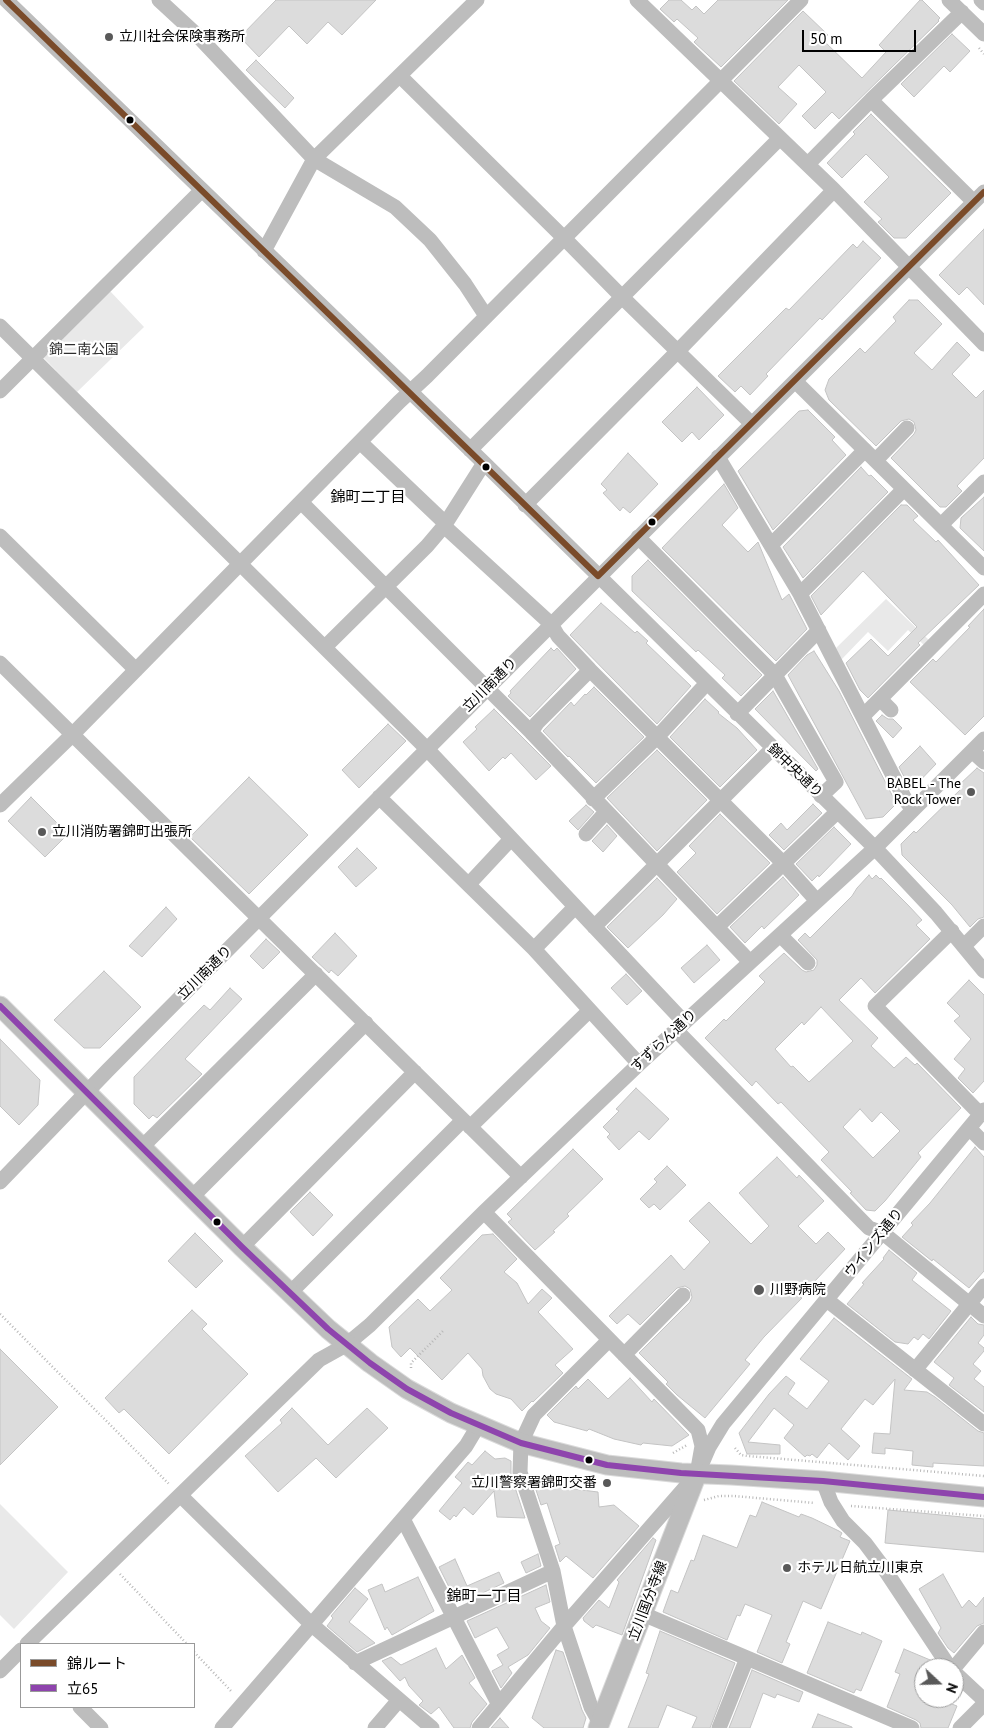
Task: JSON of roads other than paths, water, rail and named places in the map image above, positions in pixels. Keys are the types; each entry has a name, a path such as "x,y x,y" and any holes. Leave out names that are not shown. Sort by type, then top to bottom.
{"main road":[{"path":"0,1006 242,1247 346,1345 407,1389 478,1426 521,1444 607,1465 663,1472 823,1482 984,1497"},
{"name":"立川国分寺線","path":"599,1725 697,1474"}],"street":[{"path":"6,0 410,392"},
{"path":"159,0 198,36 314,159 394,207 416,227 447,259 486,316"},
{"path":"264,251 314,159 477,0"},
{"path":"637,0 808,164 984,344"},
{"path":"0,805 72,735 240,562 801,0"},
{"path":"949,0 984,34"},
{"path":"981,0 984,3"},
{"path":"808,164 962,12"},
{"path":"400,76 677,352 752,424"},
{"path":"871,100 981,197"},
{"path":"470,450 780,138"},
{"path":"526,505 834,190"},
{"path":"0,391 201,191"},
{"name":"立川南通り","path":"0,1182 86,1092 598,576 908,267 981,197"},
{"path":"0,326 427,749 594,927 680,1026 862,1222 869,1228 882,1233 984,1316"},
{"path":"795,380 984,568"},
{"name":"錦中央通り","path":"410,392 874,848 952,931 984,971"},
{"path":"771,544 870,455 907,428"},
{"path":"360,442 443,520 444,526 551,624 558,636 590,670 783,863 817,901"},
{"path":"718,457 800,594 906,801 913,810"},
{"path":"325,647 427,546 444,526 484,463"},
{"path":"941,525 984,482"},
{"path":"800,594 904,488"},
{"path":"301,502 531,732 750,962"},
{"path":"0,536 136,670"},
{"path":"638,537 774,675 836,782 821,796"},
{"path":"863,716 984,594"},
{"path":"736,714 819,630"},
{"path":"0,663 521,1177"},
{"path":"531,732 537,723 590,670"},
{"path":"593,799 706,684"},
{"path":"880,699 891,710"},
{"name":"すずらん通り","path":"28,1643 319,1360 346,1345 370,1325 484,1212 639,1064 874,848 984,739"},
{"path":"594,927 772,749"},
{"path":"972,751 984,762"},
{"path":"379,797 534,949 639,1064"},
{"path":"586,834 606,812"},
{"path":"716,927 837,812"},
{"path":"468,884 511,839"},
{"path":"534,949 574,907"},
{"path":"964,946 984,926"},
{"path":"952,931 875,1006 982,1112"},
{"path":"780,935 808,963"},
{"path":"142,1148 316,974"},
{"path":"290,1294 467,1123 589,1011"},
{"path":"192,1197 366,1023"},
{"path":"242,1247 415,1072"},
{"name":"ウインズ通り","path":"697,1474 709,1447 723,1424 828,1300 982,1112"},
{"path":"969,1128 984,1143"},
{"path":"479,1728 564,1626 697,1474 702,1446 698,1430 484,1212"},
{"path":"915,1370 984,1286"},
{"path":"624,1356 683,1295"},
{"path":"828,1300 984,1424"},
{"path":"599,1725 591,1708 564,1626 553,1570 520,1472 521,1444 534,1416 609,1340"},
{"path":"222,1728 466,1446 478,1426"},
{"path":"823,1482 831,1502 843,1521 865,1544 883,1567 943,1658"},
{"path":"181,1496 311,1624 432,1728"},
{"path":"403,1519 498,1703"},
{"path":"356,1663 452,1616 553,1570"},
{"path":"642,1614 912,1728"},
{"path":"962,1658 984,1632"},
{"path":"0,1671 20,1651"},
{"path":"719,1728 747,1658"},
{"path":"964,1681 984,1700"},
{"path":"375,1728 400,1700"},
{"path":"960,1728 984,1704"},
{"path":"81,1708 102,1728"}],"place":[{"name":"立川社会保険事務所","path":"109,37"},
{"name":"BABEL - The Rock Tower","path":"971,792"},
{"name":"立川消防署錦町出張所","path":"42,832"},
{"name":"川野病院","path":"759,1290"},
{"name":"立川警察署錦町交番","path":"607,1483"},
{"name":"ホテル日航立川東京","path":"787,1568"}],"district":[{"name":"錦町二丁目","path":"368,498"},
{"name":"錦町一丁目","path":"484,1597"}],"park label":[{"name":"錦二南公園","path":"84,350"}]}
